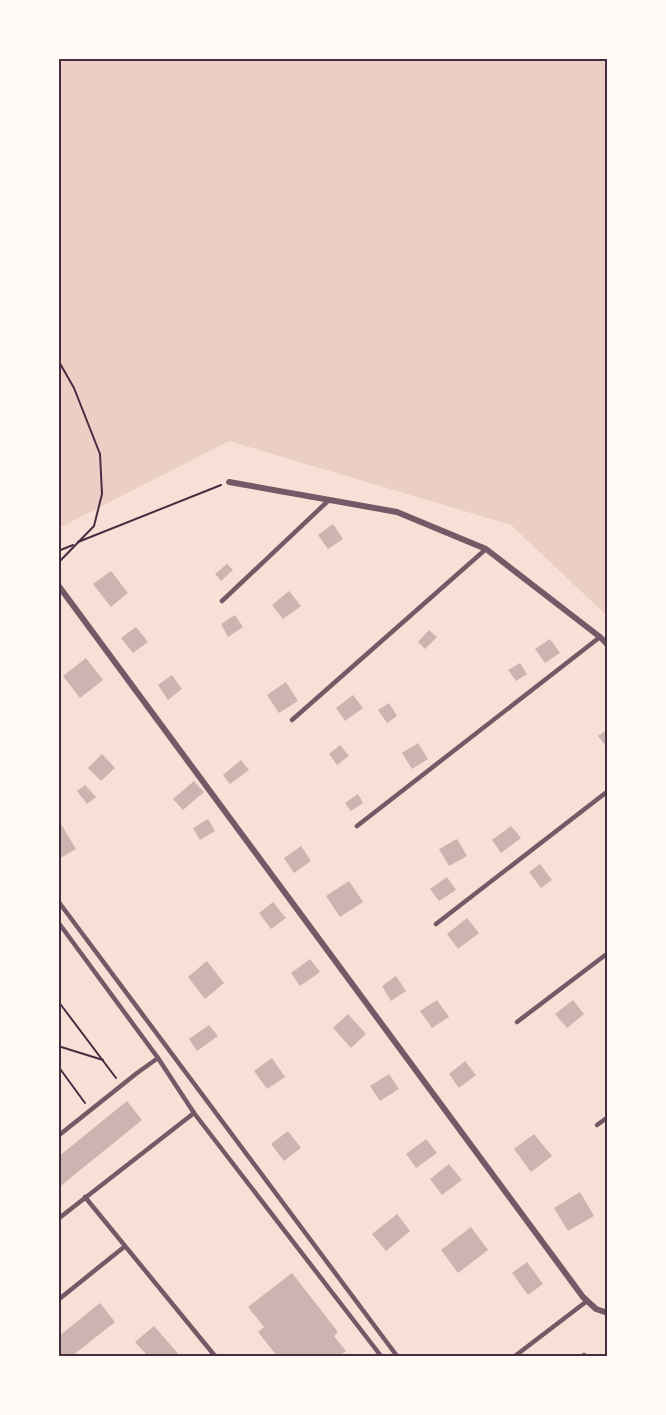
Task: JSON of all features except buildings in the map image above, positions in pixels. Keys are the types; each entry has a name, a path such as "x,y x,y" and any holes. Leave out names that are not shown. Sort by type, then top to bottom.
{"street":[{"path":"229,482 397,512 486,549 608,645"},
{"path":"58,585 583,1298 596,1309 608,1313"}],"lane":[{"path":"222,601 329,500"},
{"path":"292,720 486,549"},
{"path":"357,826 600,637"},
{"path":"436,924 608,791"},
{"path":"58,902 398,1356"},
{"path":"58,922 158,1058 194,1113 381,1356"},
{"path":"517,1022 608,953"},
{"path":"58,1136 158,1058"},
{"path":"58,1219 194,1113"},
{"path":"597,1125 608,1117"},
{"path":"85,1197 215,1356"},
{"path":"58,1300 124,1247"},
{"path":"515,1356 587,1301"}],"path":[{"path":"58,360 74,388 100,454 102,494 94,526 58,563"},
{"path":"58,551 229,482"},
{"path":"58,1000 122,1086"},
{"path":"58,1046 102,1060"},
{"path":"58,1066 90,1111"}],"shaded area":[{"path":"59,59 607,59 607,616 511,525 229,441 59,528"}]}
